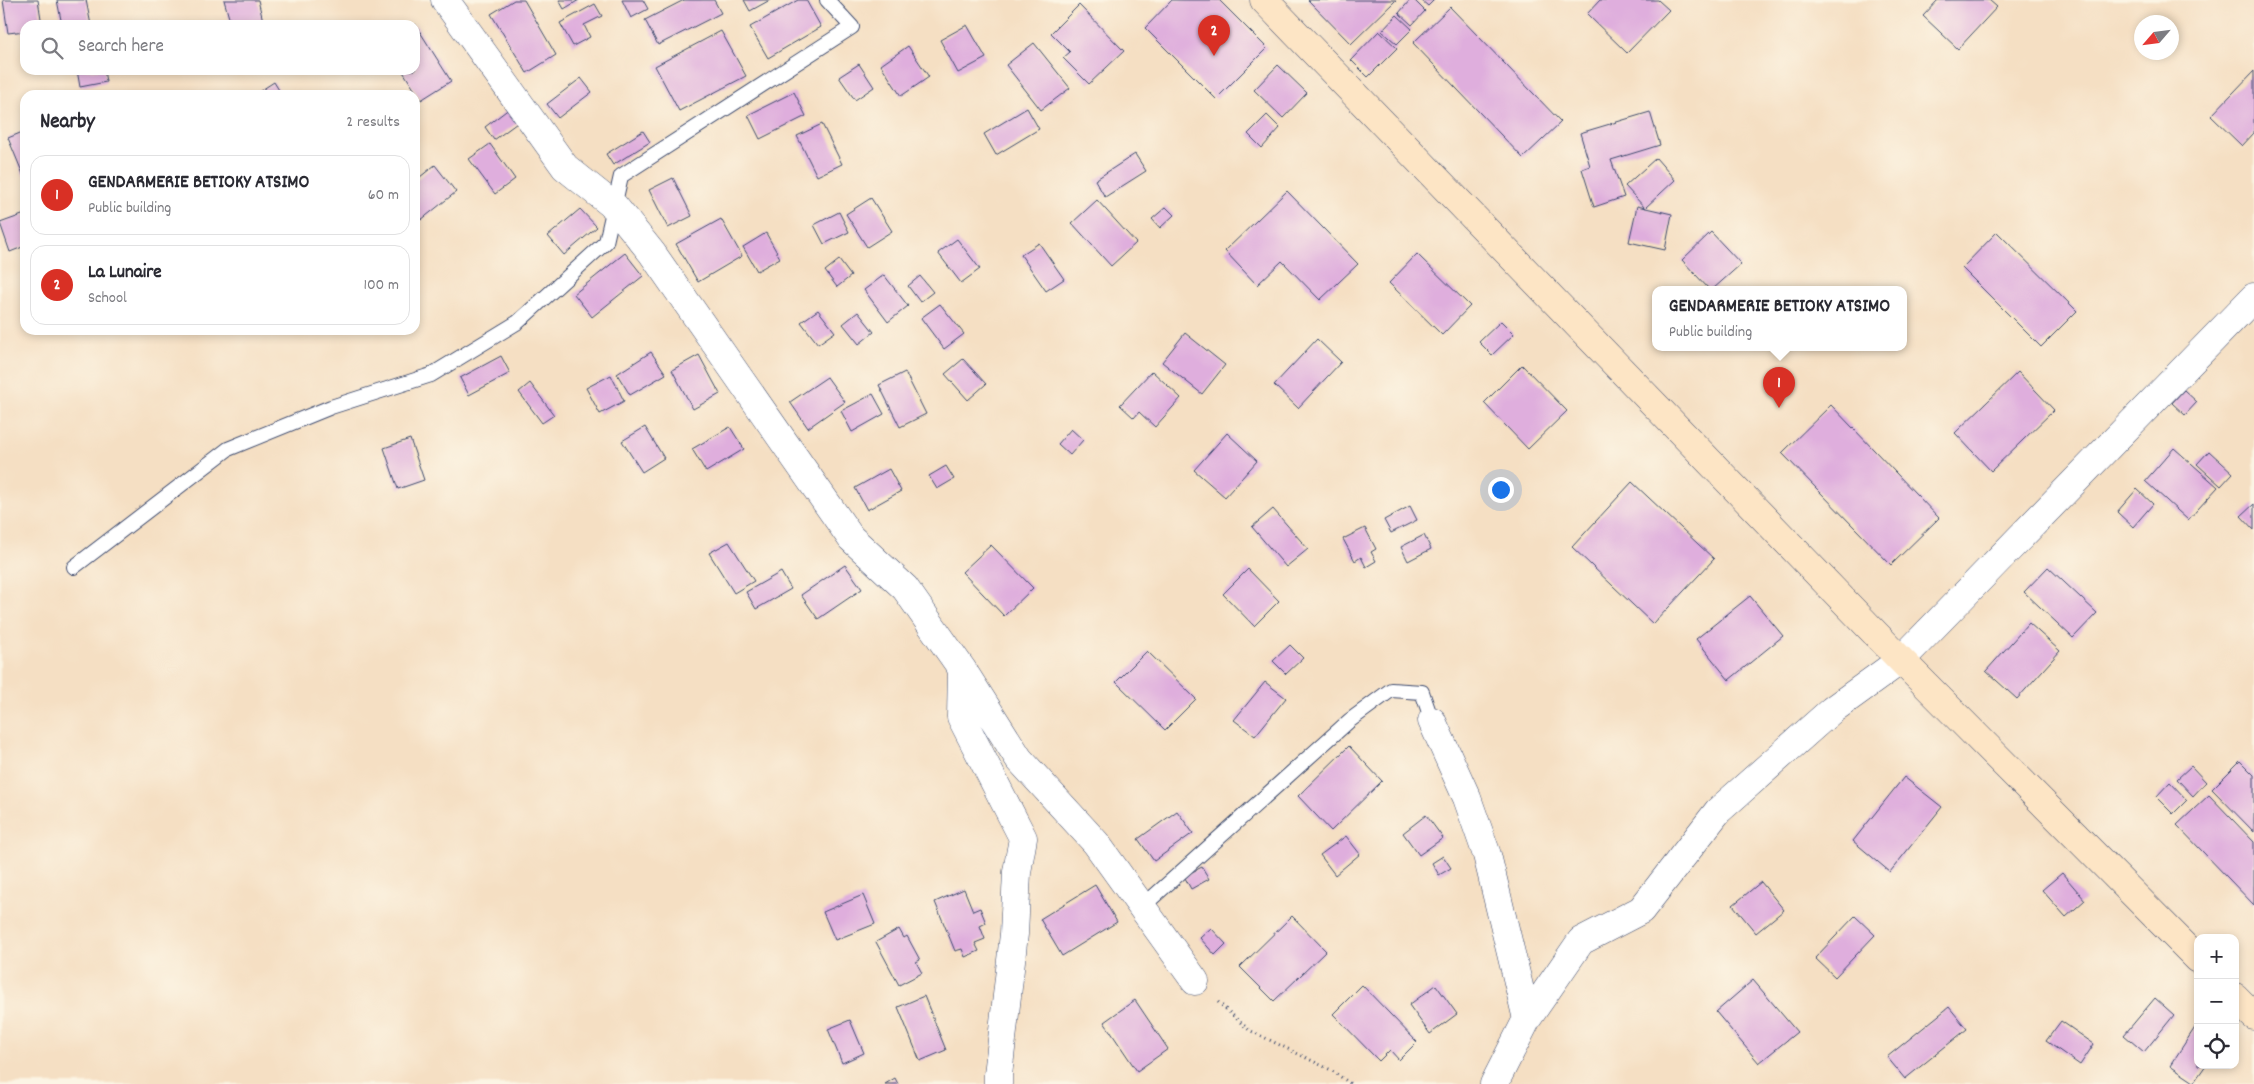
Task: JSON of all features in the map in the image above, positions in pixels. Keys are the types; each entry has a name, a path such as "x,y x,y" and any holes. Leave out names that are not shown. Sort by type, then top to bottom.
{"main road":[{"path":"1264,0 1902,660 2194,955"},
{"path":"2239,1001 2254,1016"}],"street":[{"path":"445,0 565,167 615,207 652,253 851,538 905,588 962,669 1019,759 1096,843 1195,981"},
{"path":"1494,1084 1528,1019 1581,941 1641,910 1718,811 1832,710 1902,660 2254,297"},
{"path":"962,669 962,717 1023,838 1016,872 1014,934 998,1084"},
{"path":"1432,721 1467,798 1487,855 1528,1019"}],"lane":[{"path":"74,567 228,449 331,407 431,375 518,322 606,242 621,176 852,27 827,0"},
{"path":"1142,907 1349,721 1391,690 1422,692 1432,721"}],"path":[{"path":"1195,981 1249,1030 1330,1070 1351,1084"}],"building":[{"path":"3,0 38,0 41,20 20,20 20,32 8,33"},
{"path":"57,0 86,0 90,20 61,20"},
{"path":"224,0 258,0 263,20 230,20"},
{"path":"514,0 524,0 556,55 527,73 491,14"},
{"path":"559,0 579,0 564,9"},
{"path":"622,0 643,0 648,9 631,18"},
{"path":"684,0 714,0 721,13 658,45 645,20"},
{"path":"744,0 770,0 750,11"},
{"path":"798,0 806,0 821,27 768,58 750,27"},
{"path":"1172,0 1219,0 1267,48 1216,99 1145,28"},
{"path":"1308,0 1396,0 1351,44"},
{"path":"1410,0 1414,0 1425,11 1412,25 1399,13"},
{"path":"1421,0 1434,0 1428,6"},
{"path":"1600,0 1658,0 1669,10 1627,53 1587,14"},
{"path":"1938,0 1989,0 1997,7 1958,49 1923,16"},
{"path":"595,4 602,16 584,25 590,37 573,46 560,23"},
{"path":"1079,5 1124,51 1089,84 1063,58 1070,52 1051,33"},
{"path":"1450,7 1561,122 1523,158 1413,43"},
{"path":"1397,15 1412,29 1397,44 1382,31"},
{"path":"967,25 986,58 958,73 940,40"},
{"path":"721,31 746,76 679,111 655,66"},
{"path":"1379,31 1397,48 1368,77 1351,60"},
{"path":"420,32 451,81 421,100 420,90 415,90 405,75 420,75"},
{"path":"1034,43 1070,88 1041,110 1006,65"},
{"path":"908,46 929,77 901,96 881,65"},
{"path":"859,64 874,87 855,100 839,77"},
{"path":"1278,65 1307,93 1283,118 1254,90"},
{"path":"2254,71 2254,133 2242,146 2211,116"},
{"path":"78,75 105,75 106,82 80,87"},
{"path":"581,78 592,92 558,118 547,104"},
{"path":"274,82 279,90 262,90"},
{"path":"794,92 806,116 760,139 748,115"},
{"path":"514,105 524,118 494,140 485,127"},
{"path":"1027,108 1039,129 996,155 984,134"},
{"path":"1650,112 1660,145 1611,160 1624,197 1594,207 1582,169 1590,166 1580,133"},
{"path":"1267,115 1280,128 1262,148 1248,134"},
{"path":"822,124 842,164 817,176 797,136"},
{"path":"643,131 650,142 613,165 606,154"},
{"path":"20,133 20,167 8,138"},
{"path":"490,144 515,179 495,194 469,159"},
{"path":"1135,154 1146,171 1105,197 1095,180"},
{"path":"1656,158 1675,180 1645,208 1625,186"},
{"path":"435,165 456,192 421,220 420,219 420,177"},
{"path":"673,178 692,216 668,228 649,190"},
{"path":"1287,191 1358,264 1320,300 1282,261 1257,285 1225,251"},
{"path":"871,198 892,231 867,247 846,214"},
{"path":"1097,200 1136,243 1111,266 1072,223"},
{"path":"1637,206 1672,214 1665,250 1629,242"},
{"path":"1166,207 1174,215 1160,228 1152,219"},
{"path":"580,209 597,227 564,255 548,236"},
{"path":"839,212 849,232 824,244 814,225"},
{"path":"20,216 20,248 10,252 0,223"},
{"path":"721,219 742,256 698,282 676,244"},
{"path":"1711,232 1741,264 1716,286 1706,286 1682,260"},
{"path":"1997,232 2077,311 2041,347 1962,268"},
{"path":"766,233 780,258 757,271 743,247"},
{"path":"957,239 980,269 961,283 938,253"},
{"path":"1039,243 1064,279 1046,291 1021,255"},
{"path":"625,253 643,276 592,317 574,294"},
{"path":"1417,254 1470,306 1442,335 1389,283"},
{"path":"839,260 851,276 837,287 825,271"},
{"path":"884,275 908,306 888,322 864,290"},
{"path":"920,276 933,292 920,302 908,286"},
{"path":"940,304 964,334 944,349 921,318"},
{"path":"818,310 835,332 818,344 801,322"},
{"path":"858,312 874,332 859,344 843,324"},
{"path":"1501,321 1514,334 1492,355 1479,342"},
{"path":"1185,333 1225,365 1202,394 1162,362"},
{"path":"1317,339 1341,362 1298,408 1274,385"},
{"path":"651,352 666,374 630,395 617,374"},
{"path":"699,355 720,394 693,409 672,370"},
{"path":"501,356 510,373 469,395 460,378"},
{"path":"963,359 986,384 968,400 945,374"},
{"path":"1522,365 1567,411 1528,449 1484,403"},
{"path":"1152,371 1181,398 1155,427 1139,412 1134,418 1120,405"},
{"path":"905,372 926,414 900,427 879,385"},
{"path":"2018,372 2054,410 1991,471 1955,433"},
{"path":"611,375 624,401 600,414 586,388"},
{"path":"827,377 845,402 808,428 790,402"},
{"path":"530,383 554,415 542,423 519,392"},
{"path":"2184,390 2197,402 2185,415 2172,403"},
{"path":"873,394 884,414 852,432 841,411"},
{"path":"1831,405 1939,518 1891,565 1782,453"},
{"path":"645,427 664,458 642,472 622,441"},
{"path":"730,427 744,449 706,472 692,449"},
{"path":"1071,429 1083,440 1070,455 1058,444"},
{"path":"1227,433 1257,461 1225,497 1194,470"},
{"path":"410,439 424,480 398,489 384,448"},
{"path":"2174,448 2218,487 2188,520 2145,481"},
{"path":"2209,451 2233,473 2221,486 2197,464"},
{"path":"946,466 954,479 937,489 929,476"},
{"path":"889,469 901,491 867,510 855,488"},
{"path":"1632,482 1714,559 1653,624 1572,547"},
{"path":"2137,489 2153,504 2133,527 2117,512"},
{"path":"2254,504 2254,530 2241,516"},
{"path":"1410,506 1417,520 1391,533 1384,520"},
{"path":"1273,509 1308,549 1286,567 1252,527"},
{"path":"1365,528 1376,549 1371,552 1376,561 1366,567 1361,557 1355,561 1343,539"},
{"path":"1424,535 1431,549 1408,561 1401,547"},
{"path":"729,542 754,581 734,593 709,553"},
{"path":"991,545 1033,588 1004,616 962,572"},
{"path":"845,565 862,589 818,619 801,595"},
{"path":"2048,567 2097,613 2073,638 2024,592"},
{"path":"1248,569 1279,601 1254,626 1223,594"},
{"path":"781,572 791,589 756,609 746,592"},
{"path":"1750,596 1783,636 1729,680 1696,639"},
{"path":"2029,623 2060,651 2017,699 1986,671"},
{"path":"1290,645 1303,658 1286,674 1273,661"},
{"path":"1147,651 1196,699 1165,730 1116,682"},
{"path":"1265,682 1286,698 1255,736 1234,720"},
{"path":"1349,746 1382,781 1331,831 1298,796"},
{"path":"2240,761 2254,775 2254,832 2212,789"},
{"path":"2191,766 2206,782 2193,796 2177,779"},
{"path":"1904,777 1942,807 1890,872 1853,841"},
{"path":"2170,782 2187,800 2173,814 2156,797"},
{"path":"2209,795 2254,842 2254,905 2177,825"},
{"path":"1177,811 1193,833 1154,861 1138,839"},
{"path":"1426,815 1443,838 1419,855 1403,833"},
{"path":"1346,836 1360,854 1335,875 1320,855"},
{"path":"1443,856 1451,868 1439,875 1432,863"},
{"path":"1202,867 1209,879 1191,889 1184,876"},
{"path":"2062,873 2085,900 2066,917 2042,890"},
{"path":"1761,882 1784,910 1756,933 1733,905"},
{"path":"1095,885 1117,922 1062,956 1040,919"},
{"path":"964,889 973,911 980,908 986,923 980,926 985,939 975,943 979,951 965,957 962,949 955,951 935,902"},
{"path":"863,895 875,924 835,940 823,912"},
{"path":"1292,916 1326,951 1274,1001 1240,967"},
{"path":"1855,916 1875,935 1835,977 1815,958"},
{"path":"1211,928 1226,944 1215,955 1200,938"},
{"path":"899,929 904,938 907,936 920,960 916,962 922,973 899,985 876,942"},
{"path":"1753,980 1797,1032 1759,1063 1716,1012"},
{"path":"1362,985 1417,1042 1399,1060 1390,1050 1379,1061 1333,1014"},
{"path":"1436,985 1457,1014 1430,1034 1409,1005"},
{"path":"924,996 946,1050 920,1061 898,1007"},
{"path":"2155,998 2174,1015 2144,1052 2124,1035"},
{"path":"1135,1000 1168,1049 1137,1071 1104,1022"},
{"path":"1949,1007 1967,1029 1905,1079 1887,1057"},
{"path":"850,1020 864,1053 842,1063 828,1029"},
{"path":"2061,1021 2094,1044 2080,1065 2046,1041"},
{"path":"2194,1029 2194,1069 2203,1069 2194,1082 2170,1066"},
{"path":"895,1078 898,1084 885,1084"}],"place":[{"name":"La Lunaire","path":"1214,56"},
{"name":"GENDARMERIE BETIOKY ATSIMO","path":"1779,408"}]}
